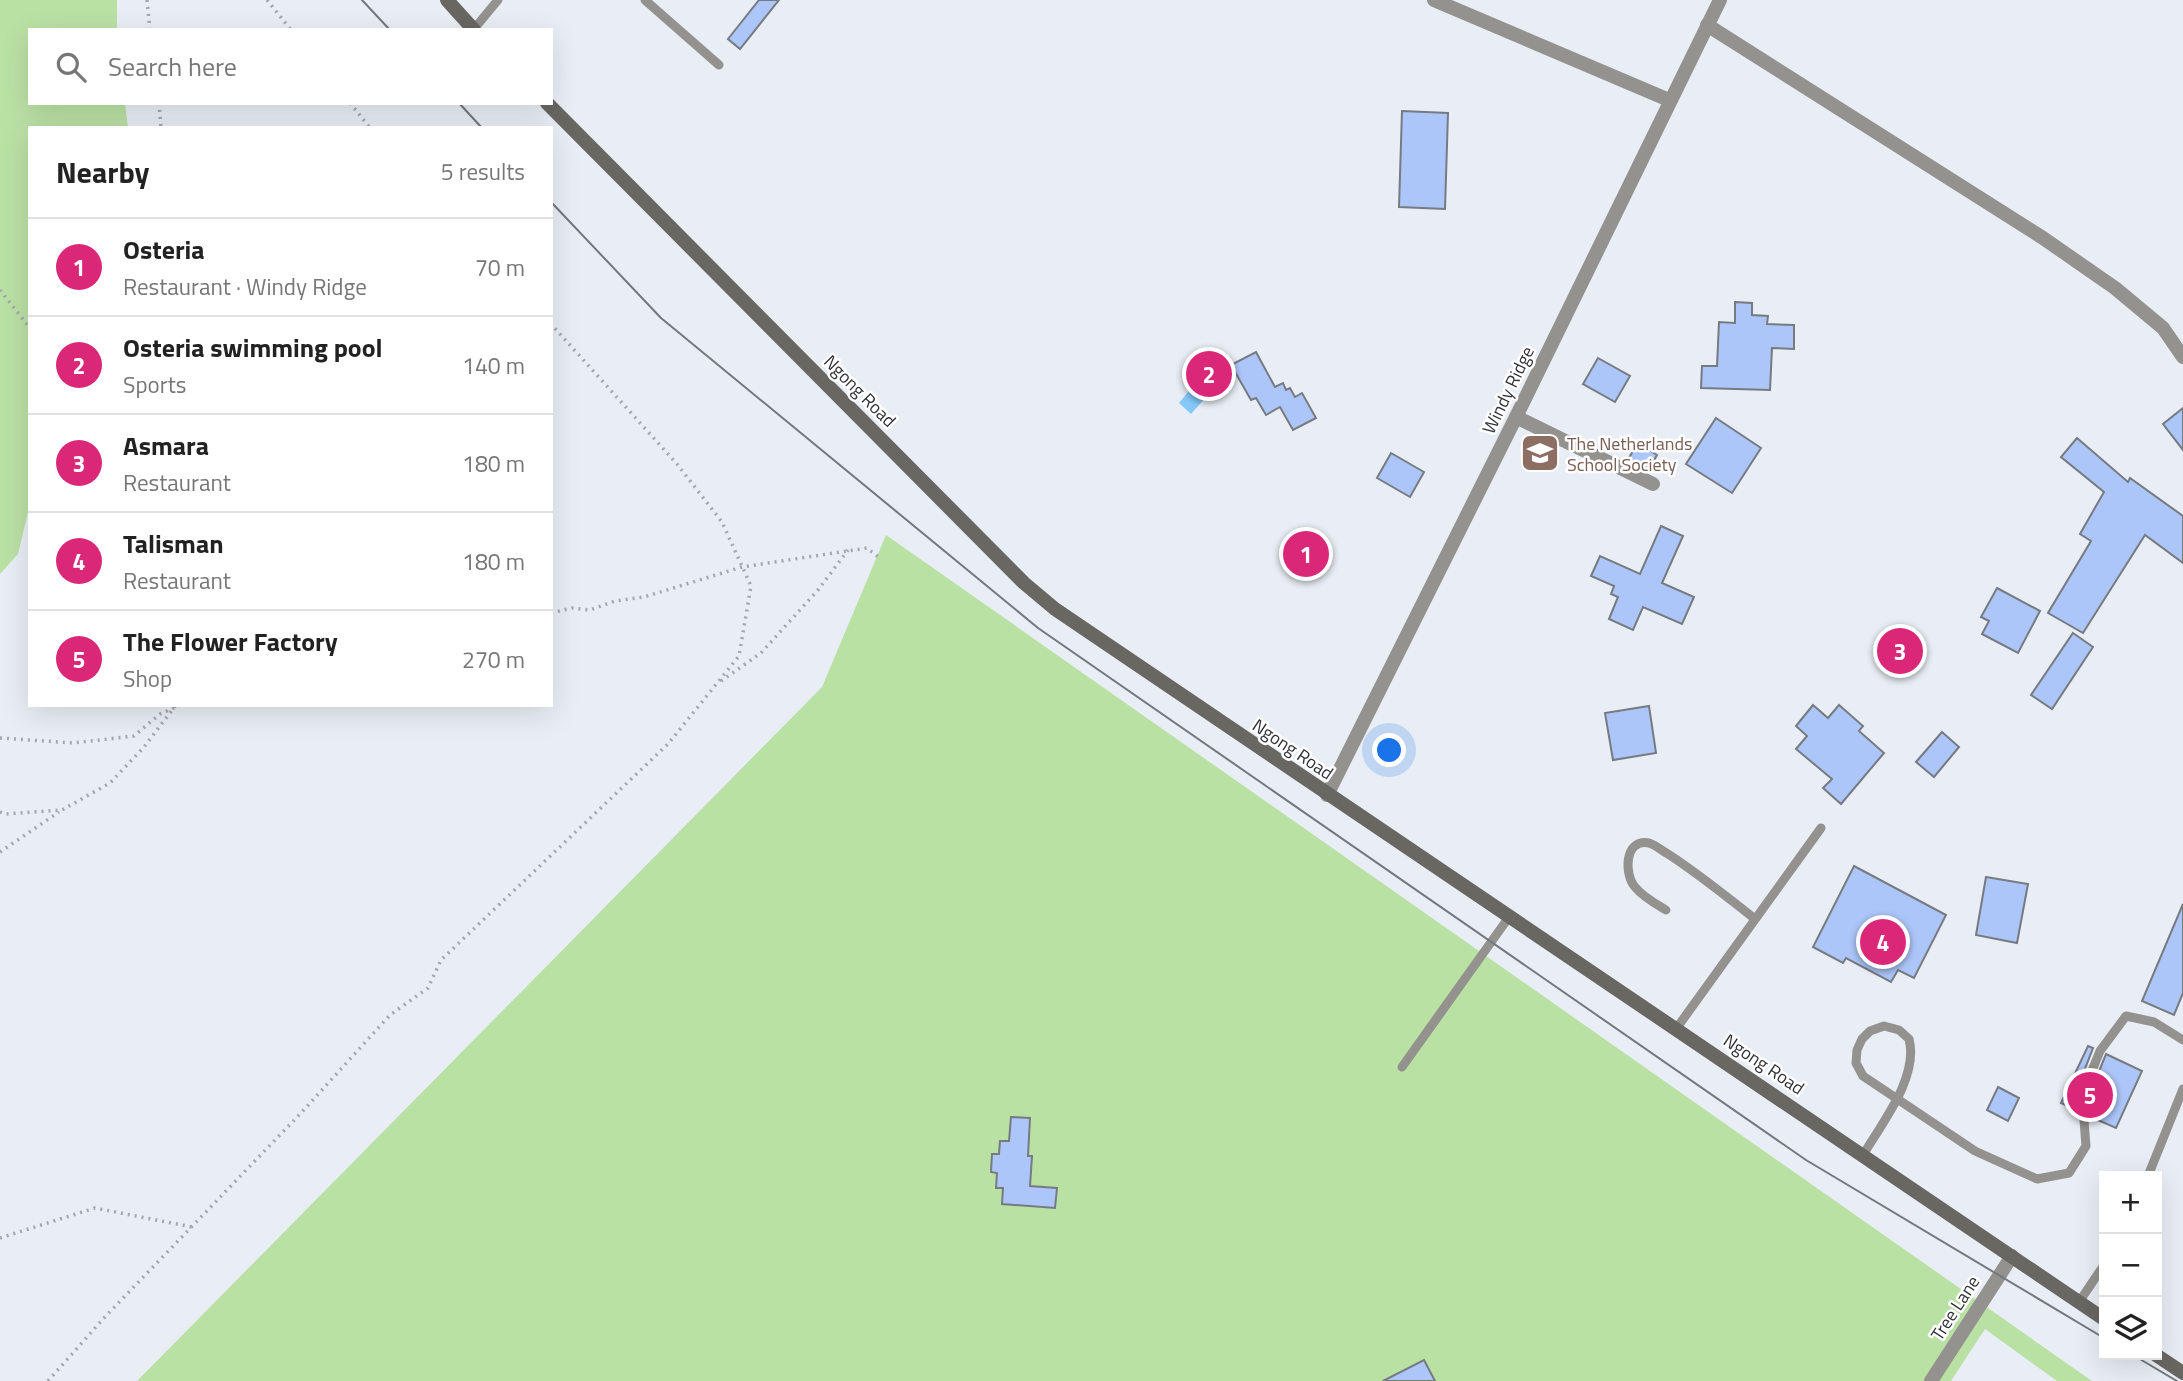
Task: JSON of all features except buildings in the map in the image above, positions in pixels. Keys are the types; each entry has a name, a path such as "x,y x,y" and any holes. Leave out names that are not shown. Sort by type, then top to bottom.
{"main road":[{"path":"447,0 473,28"},
{"name":"Ngong Road","path":"549,105 1024,583 1055,610 2099,1315"},
{"path":"2162,1359 2183,1373"}],"street":[{"path":"1434,0 1669,100"},
{"name":"Windy Ridge","path":"1327,795 1720,0"},
{"path":"1707,25 2043,237 2115,288 2163,328 2183,357"},
{"path":"1516,417 1653,484"},
{"name":"Tree Lane","path":"1931,1381 2011,1256"}],"lane":[{"path":"475,28 498,0"},
{"path":"645,0 719,65"},
{"path":"1676,1029 1821,828"},
{"path":"1666,910 1634,886 1627,862 1632,850 1639,844 1648,843 1689,868 1755,919"},
{"path":"1402,1068 1509,917"},
{"path":"1863,1155 1896,1099 1909,1069 1909,1039 1899,1030 1877,1028 1862,1039 1857,1050 1856,1063 1863,1076 1896,1099 1932,1120 1975,1151 2037,1179 2069,1173 2086,1146 2082,1095 2100,1051 2126,1016 2154,1021 2183,1040"},
{"path":"2150,1171 2183,1089"},
{"path":"2080,1302 2099,1273"}],"path":[{"path":"146,0 150,28"},
{"path":"267,0 289,28"},
{"path":"159,105 161,126"},
{"path":"352,105 368,126"},
{"path":"0,290 28,325"},
{"path":"48,1381 301,1113 390,1014 428,988 441,960 668,744 739,656 751,586 722,522 677,464 553,326"},
{"path":"553,613 572,608 590,610 615,601 644,597 742,567 867,548 881,559"},
{"path":"718,683 761,653 818,590 848,551"},
{"path":"0,738 74,743 134,736 160,713 175,707"},
{"path":"0,852 62,810 110,783 176,707"},
{"path":"0,812 5,814 62,810"},
{"path":"0,1238 95,1208 192,1227"}],"green space":[{"path":"0,0 117,0 117,28 28,28 28,105 125,105 128,126 28,126 28,512 18,554 0,574"},
{"path":"886,535 2092,1381 2057,1381 1985,1329 1951,1381 137,1381 822,687"}],"water":[{"path":"1193,386 1206,397 1191,414 1179,403"}],"tram line":[{"path":"362,0 388,28"},
{"path":"461,105 480,126"},
{"path":"553,204 661,318 1038,628 1806,1160 2099,1335"},
{"path":"2141,1360 2177,1381"}],"place":[{"name":"Osteria swimming pool","path":"1209,374"},
{"name":"The Netherlands School Society","path":"1540,453"},
{"name":"Osteria","path":"1306,554"},
{"name":"Asmara","path":"1900,651"},
{"name":"Talisman","path":"1883,942"},
{"name":"The Flower Factory","path":"2090,1095"}]}
